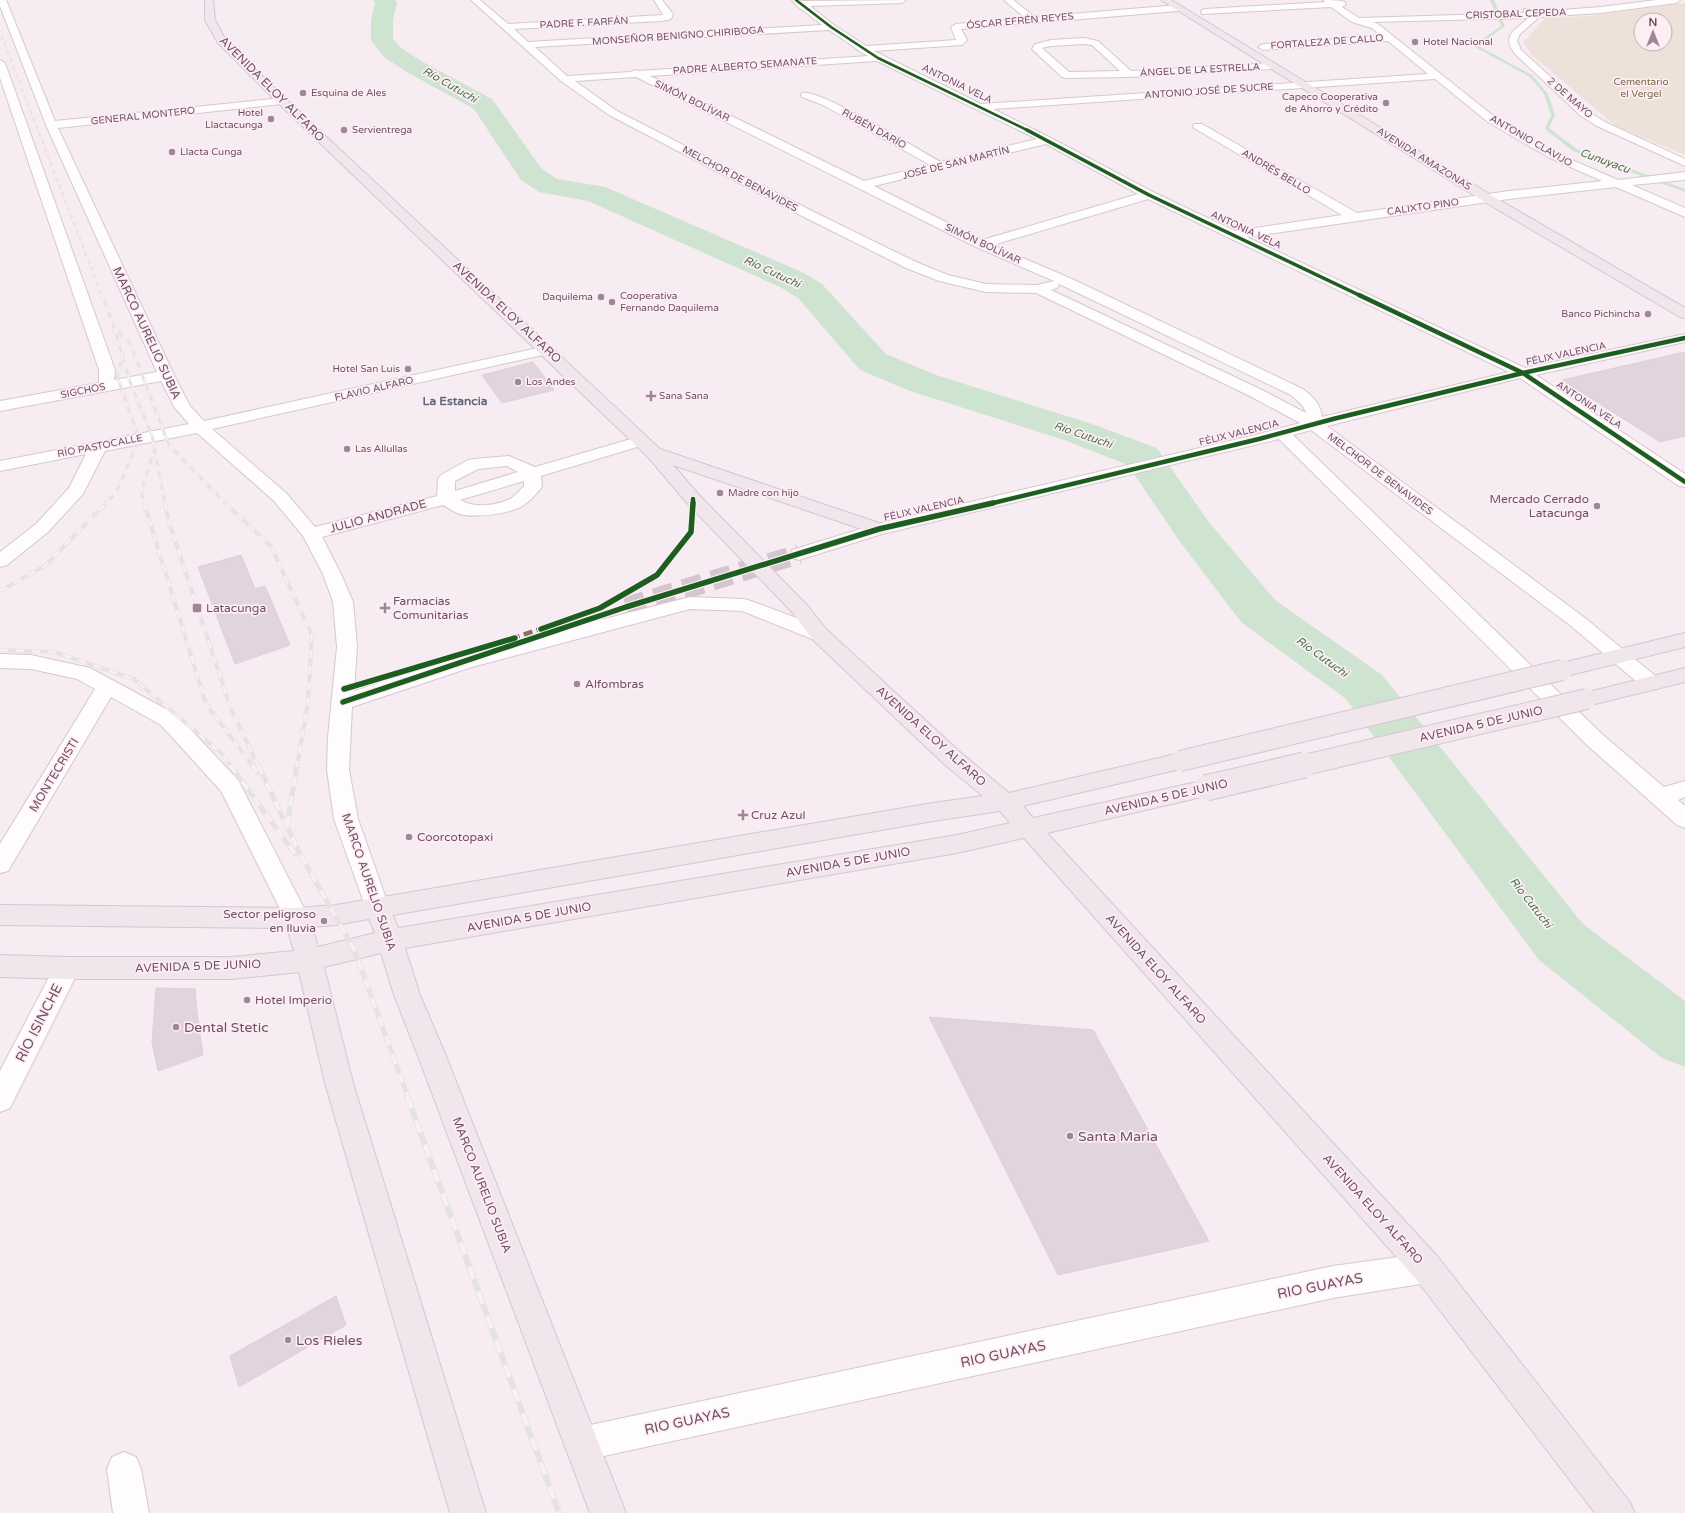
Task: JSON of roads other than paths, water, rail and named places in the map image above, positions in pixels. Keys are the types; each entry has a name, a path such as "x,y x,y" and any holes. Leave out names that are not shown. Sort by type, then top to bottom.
{"main road":[{"name":"AVENIDA ELOY ALFARO","path":"209,0 210,20 221,41 282,101 648,447 693,499 800,609 819,634 952,758 1005,802 1427,1268 1617,1513"},
{"name":"AVENIDA AMAZONAS","path":"1165,0 1206,12 1243,34"},
{"name":"AVENIDA AMAZONAS","path":"1182,4 1272,66 1306,80 1323,84 1343,96"},
{"path":"1260,45 1283,59"},
{"name":"AVENIDA AMAZONAS","path":"1306,80 1487,198 1685,314"},
{"path":"1496,187 1529,206"},
{"path":"648,447 879,529"},
{"path":"0,915 297,918 336,915 917,815 1005,802 1685,640"},
{"name":"AVENIDA 5 DE JUNIO","path":"0,966 67,968 232,968 309,960 390,940 957,844 1030,829 1685,675"},
{"name":"MARCO AURELIO SUBIA","path":"377,907 390,940 407,996 438,1071 580,1444 608,1513"},
{"path":"297,918 309,960 339,1083 463,1511"}],"street":[{"name":"MARCO AURELIO SUBIA","path":"2,0 51,125 166,375 184,408 200,427 280,497 311,534 332,574 343,602 347,647 339,737 338,770 346,819 377,907"},
{"name":"MELCHOR DE BENAVIDES","path":"475,0 479,5 507,27 525,46 565,79 613,113 810,215 911,265 944,278 974,286 1010,290 1038,289 1066,282"},
{"name":"PADRE F. FARFÁN","path":"507,27 668,17 668,14 658,0"},
{"path":"798,2 902,0"},
{"path":"1008,0 1032,19"},
{"name":"CRISTOBAL CEPEDA","path":"1510,12 1523,8 1574,6 1626,0"},
{"name":"CRISTOBAL CEPEDA","path":"1346,14 1364,11 1479,13 1510,12 1533,14 1601,10 1676,0"},
{"name":"ANTONIA VELA","path":"798,2 862,49 878,58 1047,140 1149,196 1524,373 1685,482"},
{"path":"1206,12 1330,2 1351,2"},
{"name":"ANTONIO CLAVIJO","path":"1330,2 1355,20 1375,23"},
{"name":"ÓSCAR EFRÉN REYES","path":"862,49 953,44 962,42 956,27 957,26 1182,4"},
{"path":"1523,8 1533,14"},
{"name":"ANTONIO CLAVIJO","path":"1364,11 1390,38 1492,120 1552,155 1685,213"},
{"name":"CRISTOBAL CEPEDA","path":"1375,23 1479,13"},
{"name":"2 DE MAYO","path":"1533,14 1534,18 1513,38 1513,47 1518,52 1585,114 1601,124 1685,163"},
{"name":"MONSEÑOR BENIGNO CHIRIBOGA","path":"525,46 831,27"},
{"name":"FORTALEZA DE CALLO","path":"1260,45 1390,38"},
{"name":"ÁNGEL DE LA ESTRELLA","path":"1129,74 1095,43 1084,41 1051,43 1038,46 1038,49 1066,75 1129,74 1272,66"},
{"name":"PADRE ALBERTO SEMANATE","path":"565,79 635,73 878,58"},
{"path":"0,63 107,370 106,386"},
{"name":"SIMÓN BOLÍVAR","path":"635,73 981,244 1066,282 1297,392 1310,404 1315,414 1314,424"},
{"path":"1323,84 1438,76"},
{"name":"ANTONIO JOSÉ DE SUCRE","path":"981,107 1306,80"},
{"name":"RUBÉN DARÍO","path":"806,95 827,103 941,167"},
{"name":"GENERAL MONTERO","path":"51,125 282,101"},
{"name":"ANDRÉS BELLO","path":"1198,126 1354,218"},
{"name":"JOSÉ DE SAN MARTÍN","path":"864,185 1047,140"},
{"name":"CALIXTO PINO","path":"1233,235 1509,194 1640,182 1682,176"},
{"path":"981,244 1149,196"},
{"name":"MELCHOR DE BENAVIDES","path":"1038,289 1256,393 1314,424 1578,622 1651,683"},
{"name":"FÉLIX VALENCIA","path":"799,554 879,529 1259,439 1333,419 1524,373 1685,338"},
{"name":"FLAVIO ALFARO","path":"200,427 547,350"},
{"name":"SIGCHOS","path":"0,406 166,375"},
{"name":"RÍO PASTOCALLE","path":"0,466 200,427"},
{"path":"1282,433 1596,740 1685,819"},
{"path":"0,561 42,528 77,490 98,447"},
{"name":"JULIO ANDRADE","path":"311,534 445,499 532,472 648,447"},
{"path":"509,461 532,472 533,487 517,502 491,510 463,509 445,499 447,479 474,464 509,461"},
{"path":"457,664 690,603 744,605 819,634"},
{"path":"343,702 626,607"},
{"path":"0,661 31,662 83,672 107,687 169,720 230,786 297,918"},
{"name":"MONTECRISTI","path":"0,864 107,687"},
{"path":"1660,797 1685,789"},
{"name":"RÍO ISINCHE","path":"0,1099 67,968"},
{"name":"RIO GUAYAS","path":"580,1444 1333,1282 1427,1268"},
{"path":"124,1469 131,1513"}],"waterway":[{"name":"Río Cutuchi","path":"384,0 386,2 382,20 382,40 392,52 413,66 483,104 531,174 549,186 595,193 792,280 810,291 873,362 923,383 1078,432 1143,457 1193,530 1258,611 1364,687 1561,942 1685,1038"},
{"name":"Cunuyacu","path":"1492,0 1503,26 1475,46 1531,76 1546,94 1553,115 1547,128 1575,150 1685,191"}],"tunnel":[{"path":"626,607 799,554"}],"railway":[{"path":"0,32 102,296"},
{"path":"102,295 114,328"},
{"path":"114,328 130,343 169,445 225,503"},
{"path":"114,328 123,356"},
{"path":"106,503 116,493 139,439 117,376 123,356"},
{"path":"123,356 130,382 152,436 165,504"},
{"path":"145,504 141,492 154,451"},
{"path":"0,591 46,565 106,503"},
{"path":"144,503 206,704 253,766"},
{"path":"165,503 169,522 231,709 258,766"},
{"path":"225,503 271,546 312,635 308,703 297,766"},
{"path":"0,650 54,652 134,679 221,753 231,766"},
{"path":"230,765 295,854"},
{"path":"252,765 257,772"},
{"path":"258,765 300,854 354,949 408,1097"},
{"path":"287,826 297,765"},
{"path":"407,1096 559,1513"}],"place":[{"name":"Hotel Nacional","path":"1415,42"},
{"name":"Esquina de Ales","path":"303,93"},
{"name":"Capeco Cooperativa de Ahorro y Crédito","path":"1386,103"},
{"name":"Hotel Llactacunga","path":"271,119"},
{"name":"Servientrega","path":"344,130"},
{"name":"Llacta Cunga","path":"172,152"},
{"name":"Daquilema","path":"601,297"},
{"name":"Cooperativa Fernando Daquilema","path":"612,302"},
{"name":"Banco Pichincha","path":"1648,314"},
{"name":"Hotel San Luis","path":"408,369"},
{"name":"Los Andes","path":"518,382"},
{"name":"Sana Sana","path":"651,396"},
{"name":"Las Allullas","path":"347,449"},
{"name":"Madre con hijo","path":"720,493"},
{"name":"Mercado Cerrado Latacunga","path":"1597,506"},
{"name":"Latacunga","path":"197,608"},
{"name":"Farmacias Comunitarias","path":"385,608"},
{"name":"Alfombras","path":"577,684"},
{"name":"Cruz Azul","path":"743,815"},
{"name":"Coorcotopaxi","path":"409,837"},
{"name":"Sector peligroso en lluvia","path":"324,921"},
{"name":"Hotel Imperio","path":"247,1000"},
{"name":"Dental Stetic","path":"176,1027"},
{"name":"Santa Maria","path":"1070,1136"},
{"name":"Los Rieles","path":"288,1340"}],"district":[{"name":"La Estancia","path":"455,401"}],"park label":[{"name":"Cementario el Vergel","path":"1641,88"}]}
